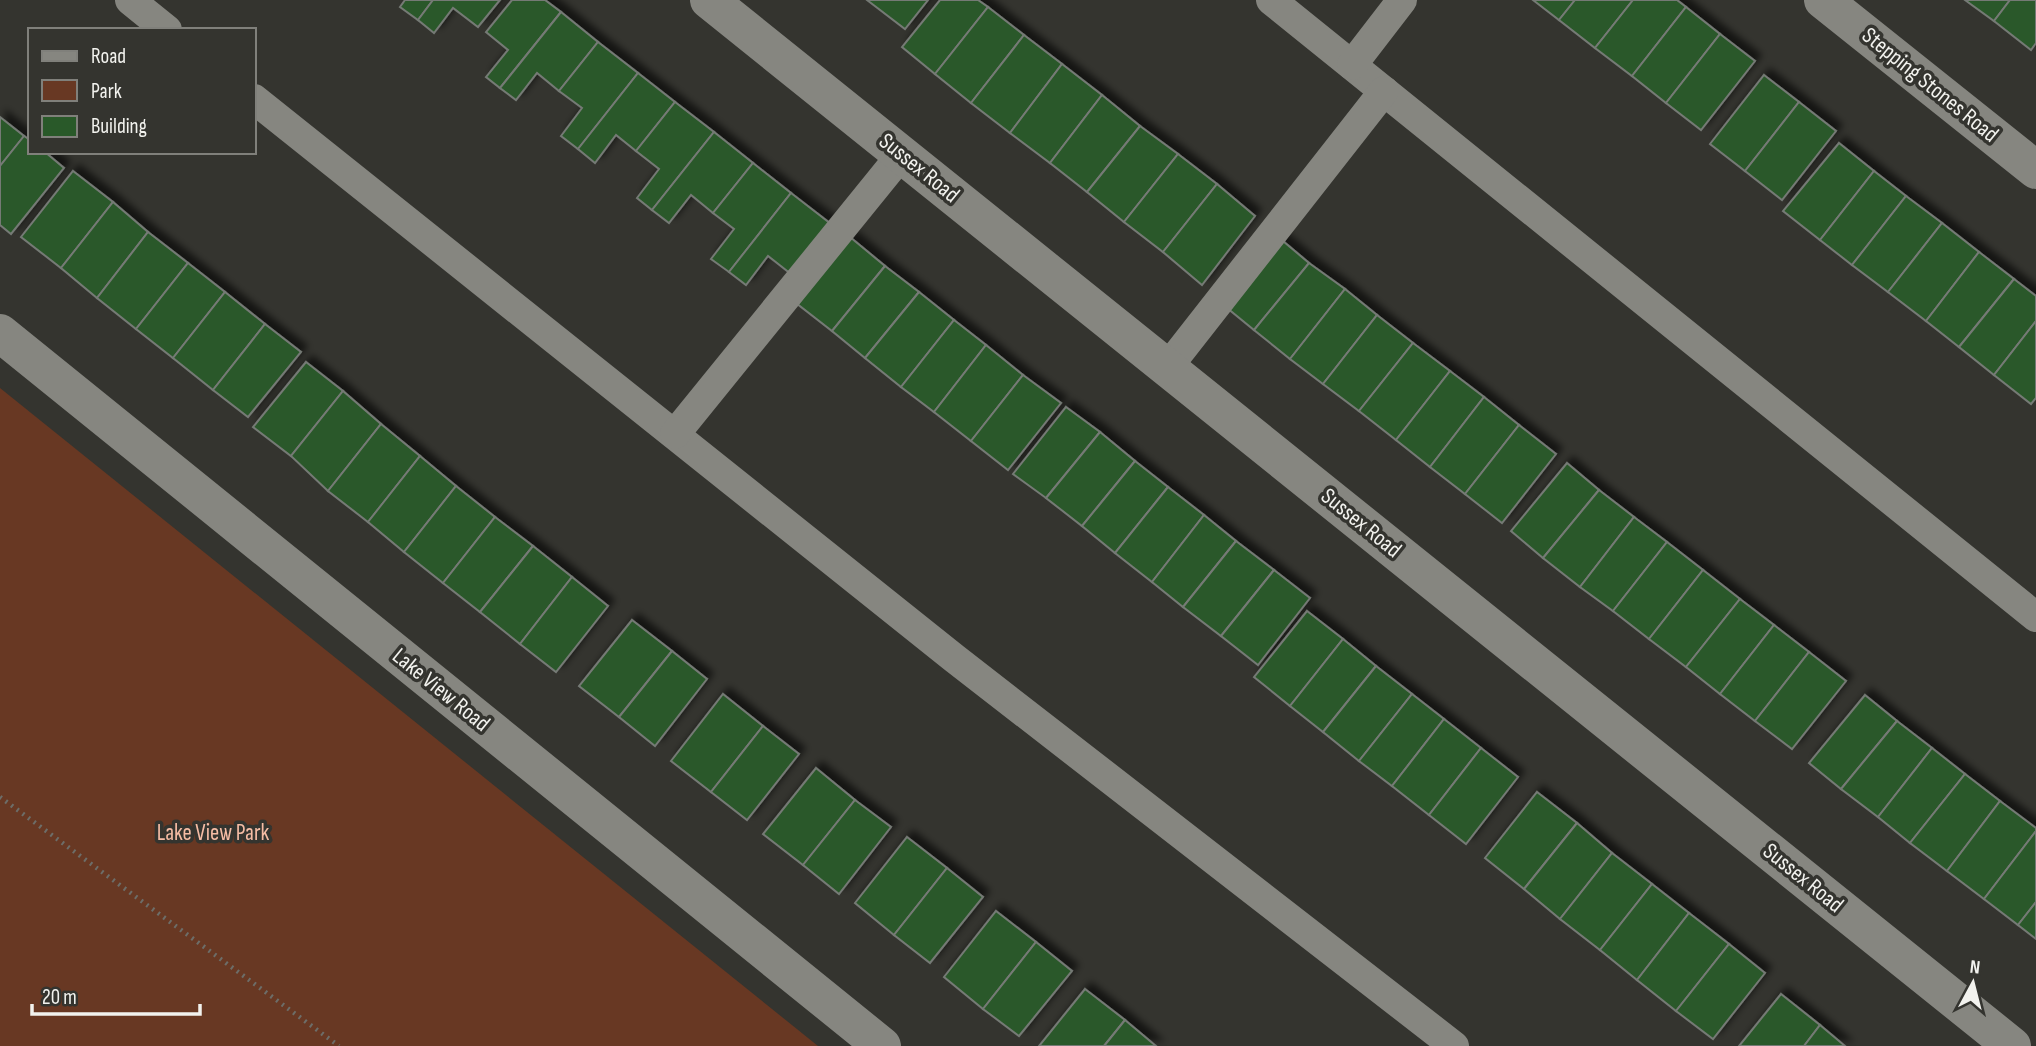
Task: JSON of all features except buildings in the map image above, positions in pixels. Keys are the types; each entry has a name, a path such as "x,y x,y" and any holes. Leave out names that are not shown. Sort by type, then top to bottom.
{"street":[{"name":"Sussex Road","path":"709,0 2012,1046"},
{"name":"Stepping Stones Road","path":"1823,0 2036,170"},
{"name":"Lake View Road","path":"0,333 882,1046"}],"lane":[{"path":"130,0 165,28"},
{"path":"1271,0 2036,617"},
{"path":"1352,65 1402,0"},
{"path":"1167,368 1384,91"},
{"path":"256,101 954,658 1454,1046"},
{"path":"675,434 902,154"}],"path":[{"path":"0,797 340,1046"}],"green space":[{"name":"Lake View Park","path":"0,388 818,1046 0,1046"}]}
